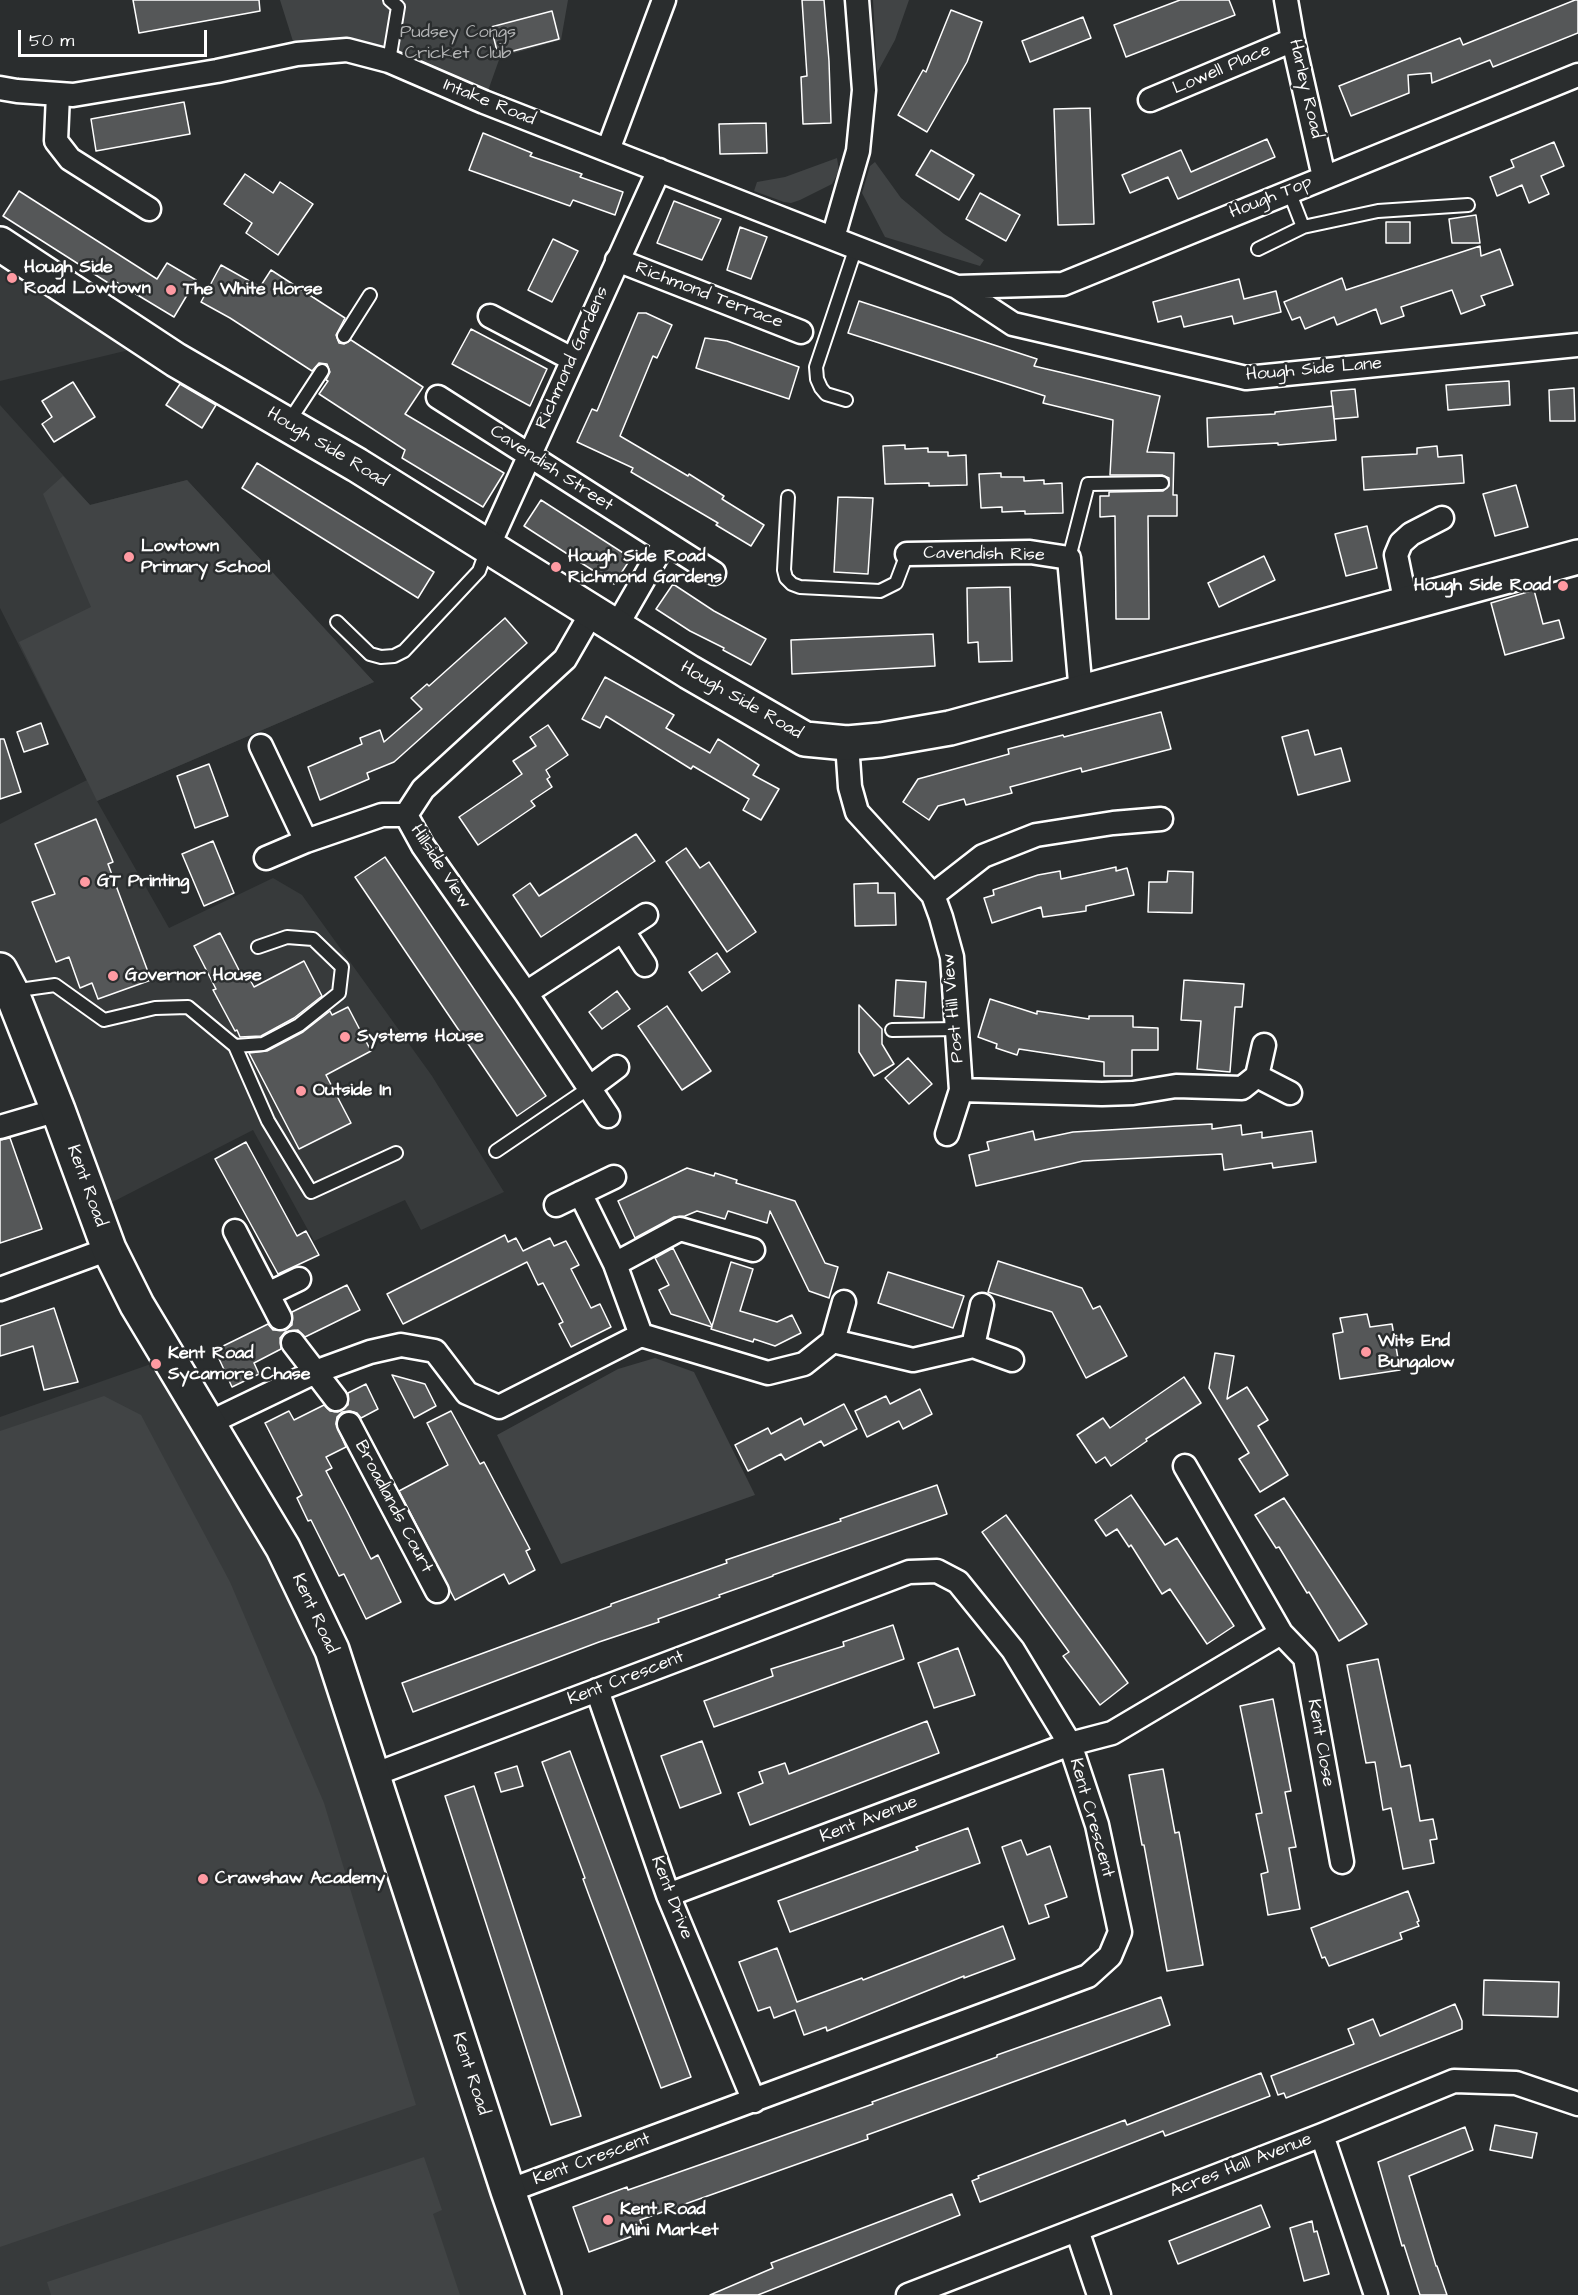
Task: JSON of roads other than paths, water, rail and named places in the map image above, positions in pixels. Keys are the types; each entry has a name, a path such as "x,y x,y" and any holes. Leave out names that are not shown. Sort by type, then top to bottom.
{"main road":[{"name":"Hough Side Road","path":"0,244 176,360 287,424 488,546 604,620 764,717 805,739 847,742 881,740 950,728 1578,557"},
{"name":"Kent Road","path":"4,986 58,1110 109,1249 136,1305 283,1548 332,1650 544,2295"}],"street":[{"path":"608,150 664,0"},
{"path":"833,238 858,151 864,90 857,0"},
{"name":"Harley Road","path":"1286,0 1324,177"},
{"name":"Lowell Place","path":"1150,100 1293,40"},
{"name":"Intake Road","path":"0,87 17,91 73,94 217,71 297,54 347,50 389,61 484,102 957,287"},
{"name":"Hough Top","path":"957,287 1063,284 1578,75"},
{"path":"58,94 56,141 70,159 149,210"},
{"name":"Richmond Gardens","path":"488,546 658,170"},
{"name":"Richmond Terrace","path":"617,260 801,332"},
{"name":"Hough Side Lane","path":"957,287 1013,324 1246,378 1578,345"},
{"path":"490,316 572,359"},
{"name":"Cavendish Street","path":"438,397 714,573"},
{"path":"1406,604 1396,555 1401,543 1411,534 1442,518"},
{"path":"604,620 665,542"},
{"name":"Cavendish Rise","path":"907,554 1030,552 1069,558 1081,693"},
{"name":"Hillside View","path":"604,620 565,659 423,789 406,815 423,846 526,993 608,1116"},
{"name":"Post Hill View","path":"847,742 850,787 857,812 933,895 952,957 961,1090 947,1134"},
{"path":"261,746 306,842"},
{"path":"266,858 382,815 406,815"},
{"path":"933,895 983,856 1036,835 1113,823 1161,819"},
{"path":"526,993 646,915"},
{"path":"623,931 645,965"},
{"path":"961,1090 1102,1094 1133,1093 1176,1086 1242,1088 1257,1076 1264,1045"},
{"path":"590,1088 616,1066"},
{"path":"1257,1076 1290,1093"},
{"path":"0,1127 58,1110"},
{"path":"556,1205 614,1177"},
{"path":"580,1193 615,1264 641,1335"},
{"path":"615,1264 680,1229 753,1250"},
{"path":"235,1231 280,1318"},
{"path":"0,1289 109,1249"},
{"path":"268,1294 299,1279"},
{"path":"209,1423 315,1372 370,1352 401,1345 435,1351 467,1393 499,1407 641,1335 768,1373 804,1364 833,1341 844,1302"},
{"path":"973,1346 982,1305"},
{"path":"833,1341 912,1359 973,1346 1012,1359"},
{"path":"293,1343 336,1399"},
{"name":"Broadlands Court","path":"349,1424 437,1591"},
{"name":"Kent Close","path":"1185,1466 1281,1632 1305,1659 1342,1862"},
{"name":"Kent Crescent","path":"373,1775 909,1572 937,1571 958,1581 1013,1650 1070,1744 1097,1825 1120,1932 1110,1956 1088,1976 508,2191"},
{"path":"1070,1744 1112,1733 1281,1632"},
{"name":"Kent Drive","path":"597,1690 669,1895 754,2101"},
{"name":"Kent Avenue","path":"669,1895 1070,1744"},
{"name":"Acres Hall Avenue","path":"908,2295 1454,2081 1516,2083 1578,2104"},
{"path":"1323,2134 1376,2295"},
{"path":"1077,2230 1099,2295"}],"lane":[{"path":"389,61 398,7 390,0"},
{"path":"1289,191 1303,227"},
{"path":"1258,249 1303,227 1378,211 1468,205"},
{"path":"846,400 826,394 820,388 816,367 856,247"},
{"path":"344,336 370,296"},
{"path":"287,424 322,371"},
{"path":"1069,558 1088,484 1162,483"},
{"path":"788,497 784,570 786,578 792,584 800,587 880,591 896,583 907,554"},
{"path":"337,622 370,654 381,657 394,656 404,651 479,571 488,546"},
{"path":"235,1046 263,1044 299,1025 339,993 342,967 313,939 286,937 258,947"},
{"path":"4,986 55,985 104,1020 155,1008 188,1007 235,1046 268,1121 311,1192 396,1153"},
{"path":"892,1030 957,1029"},
{"path":"496,1151 590,1088"}],"place":[{"name":"Hough Side Road Lowtown","path":"12,278"},
{"name":"The White Horse","path":"171,290"},
{"name":"Lowtown Primary School","path":"129,557"},
{"name":"Hough Side Road Richmond Gardens","path":"556,567"},
{"name":"Hough Side Road","path":"1563,586"},
{"name":"GT Printing","path":"85,882"},
{"name":"Governor House","path":"113,976"},
{"name":"Systems House","path":"345,1037"},
{"name":"Outside In","path":"301,1091"},
{"name":"Wits End Bungalow","path":"1366,1352"},
{"name":"Kent Road Sycamore Chase","path":"156,1364"},
{"name":"Crawshaw Academy","path":"203,1879"},
{"name":"Kent Road Mini Market","path":"608,2220"}],"park label":[{"name":"Pudsey Congs Cricket Club","path":"458,43"}]}
